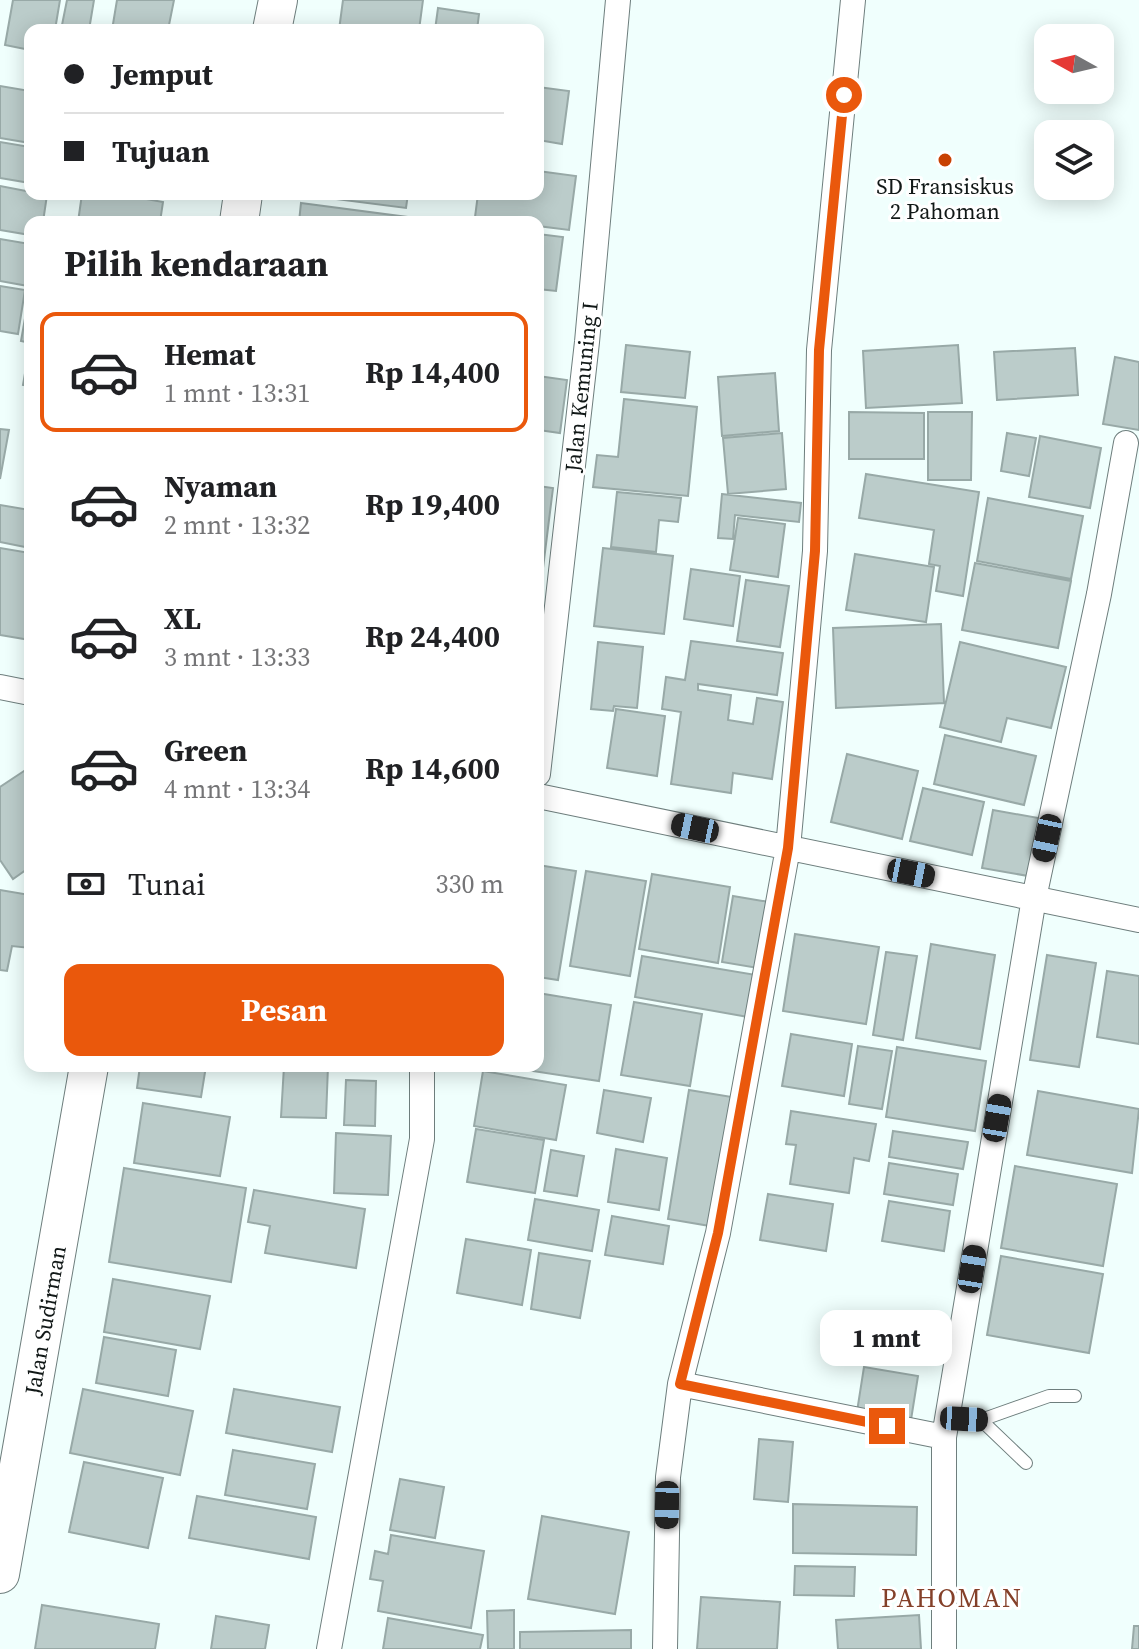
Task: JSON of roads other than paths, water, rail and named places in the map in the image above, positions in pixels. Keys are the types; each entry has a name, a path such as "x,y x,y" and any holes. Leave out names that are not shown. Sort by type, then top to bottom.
{"main road":[{"path":"273,24 278,0"},
{"name":"Jalan Sudirman","path":"0,1574 19,1428 88,1072"}],"street":[{"name":"Jalan Kemuning I","path":"544,721 587,342 618,0"},
{"path":"665,1649 668,1477 680,1384 718,1233 788,848 815,551 819,350 853,0"},
{"path":"944,1649 946,1428 1034,898 1099,594 1126,443"},
{"path":"0,687 24,692"},
{"path":"544,797 1139,920"},
{"path":"329,1649 422,1139 422,1072"},
{"path":"680,1384 946,1428"}],"lane":[{"path":"946,1428 981,1420 1049,1396 1075,1396"},
{"path":"981,1420 1026,1463"}],"place":[{"name":"SD Fransiskus 2 Pahoman","path":"945,160"}],"district":[{"name":"PAHOMAN","path":"952,1598"}]}
